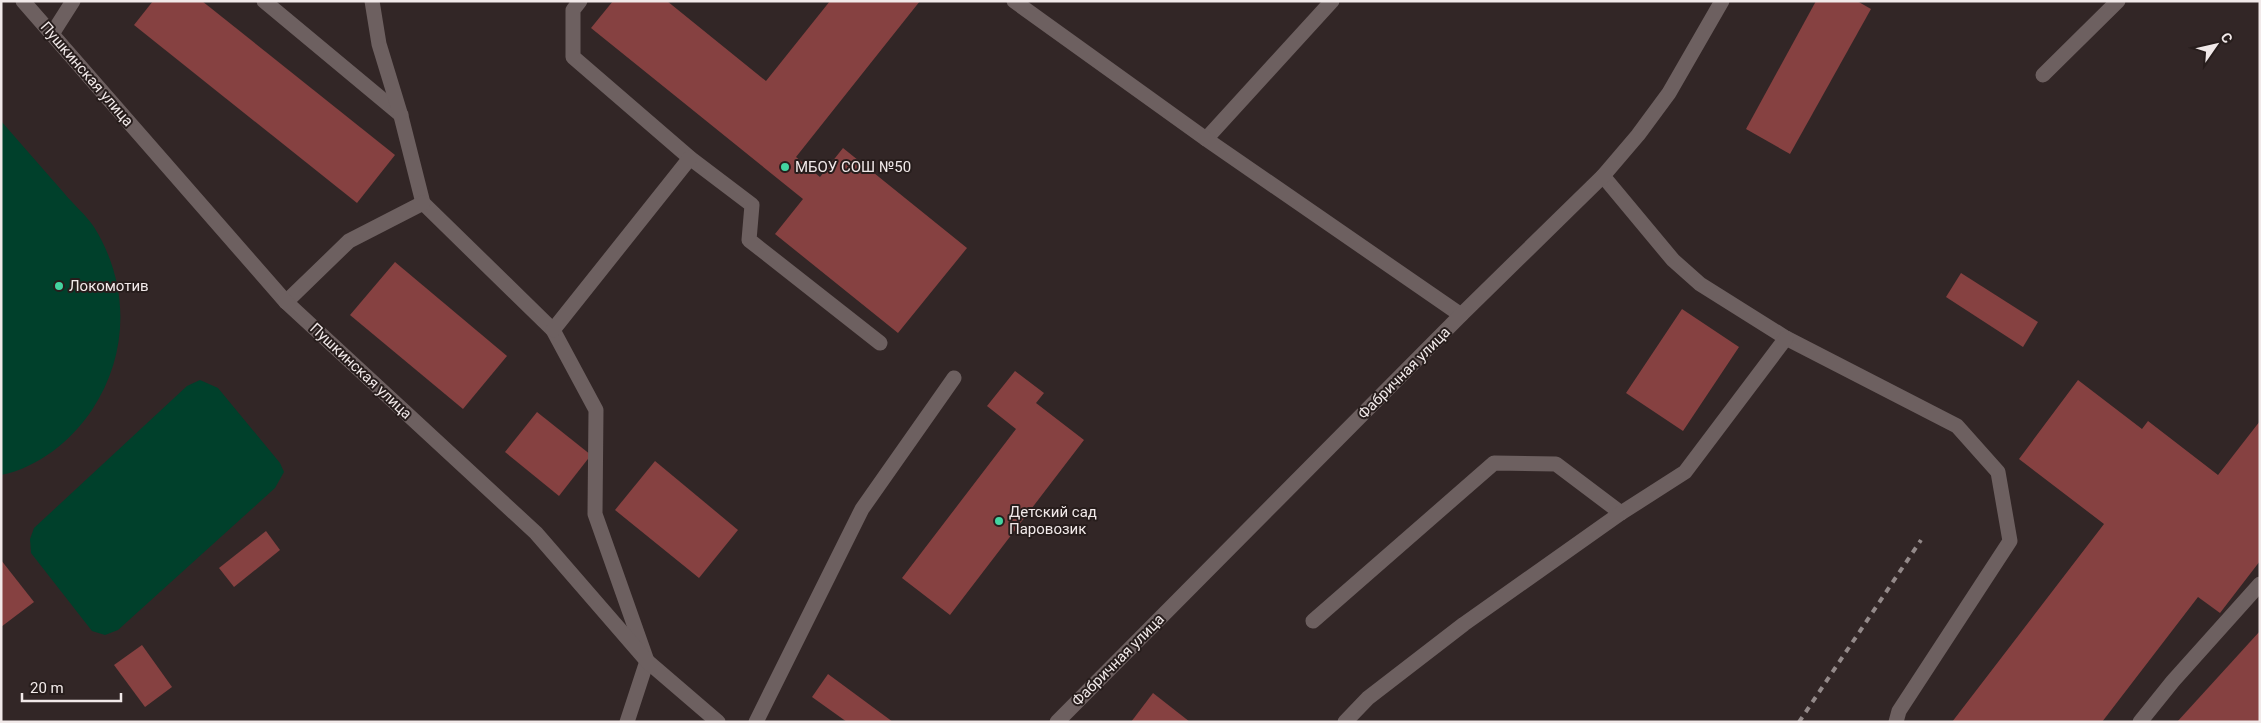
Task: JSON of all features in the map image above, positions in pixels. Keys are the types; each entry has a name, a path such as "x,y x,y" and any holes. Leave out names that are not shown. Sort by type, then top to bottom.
{"street":[{"name":"Пушкинская улица","path":"24,1 286,302 536,533 647,661 718,722"},
{"path":"52,34 73,1"},
{"path":"264,1 401,116"},
{"path":"372,1 379,44 401,116 423,203 552,330 596,410 595,514 647,661 627,722"},
{"path":"580,1 573,10 573,57 690,158 752,205 749,240 880,343"},
{"path":"1014,1 1206,139 1460,315"},
{"path":"1206,139 1332,1"},
{"name":"Фабричная улица","path":"1057,722 1460,315 1603,176 1638,135 1669,93 1722,1"},
{"path":"2043,75 2118,1"},
{"path":"552,330 690,158"},
{"path":"1603,176 1673,260 1700,284 1786,338 1957,426 1998,472 2010,541 1899,711 1896,722"},
{"path":"286,302 349,241 423,203"},
{"path":"1345,722 1368,698 1464,624 1621,513 1685,472 1767,366 1786,338"},
{"path":"756,722 862,509 954,378"},
{"path":"1313,621 1494,463 1556,464 1621,513"},
{"path":"2140,722 2173,681 2260,584"}],"green space":[{"name":"Локомотив","path":"1,121 94,227 106,249 114,272 119,296 120,319 118,343 113,366 104,388 84,421 64,442 41,459 28,466 1,475"},
{"path":"200,380 218,388 280,463 284,472 275,488 118,630 105,635 92,631 31,553 30,539 34,528 187,386"}],"building":[{"path":"153,1 202,1 395,155 357,203 134,25"},
{"name":"МБОУ СОШ №50","path":"613,1 667,1 766,81 830,1 920,1 796,157 820,177 843,148 967,248 898,333 775,234 803,199 591,28"},
{"path":"1816,1 1857,1 1871,9 1790,154 1746,129"},
{"path":"395,262 507,356 463,409 350,315"},
{"path":"1961,273 2038,322 2023,347 1946,297"},
{"path":"1682,309 1739,347 1683,431 1626,393"},
{"path":"1015,371 1044,393 1036,403 1084,440 950,615 902,578 1016,429 987,406"},
{"path":"2078,380 2142,429 2148,421 2218,475 2260,421 2260,561 2220,613 2198,597 2102,722 1952,722 2104,524 2019,459"},
{"path":"537,412 591,455 559,496 505,452"},
{"path":"655,461 738,530 699,578 615,510"},
{"path":"266,531 280,550 234,587 219,568"},
{"path":"1,560 34,602 1,627"},
{"path":"2260,631 2260,722 2177,722"},
{"path":"142,645 172,687 145,707 114,665"},
{"path":"828,674 893,722 847,722 812,697"},
{"path":"1153,693 1190,722 1131,722"}],"railway":[{"path":"1799,722 1921,540"}],"place":[{"name":"МБОУ СОШ №50","path":"785,167"},
{"name":"Локомотив","path":"59,286"},
{"name":"Детский сад Паровозик","path":"999,521"}]}
